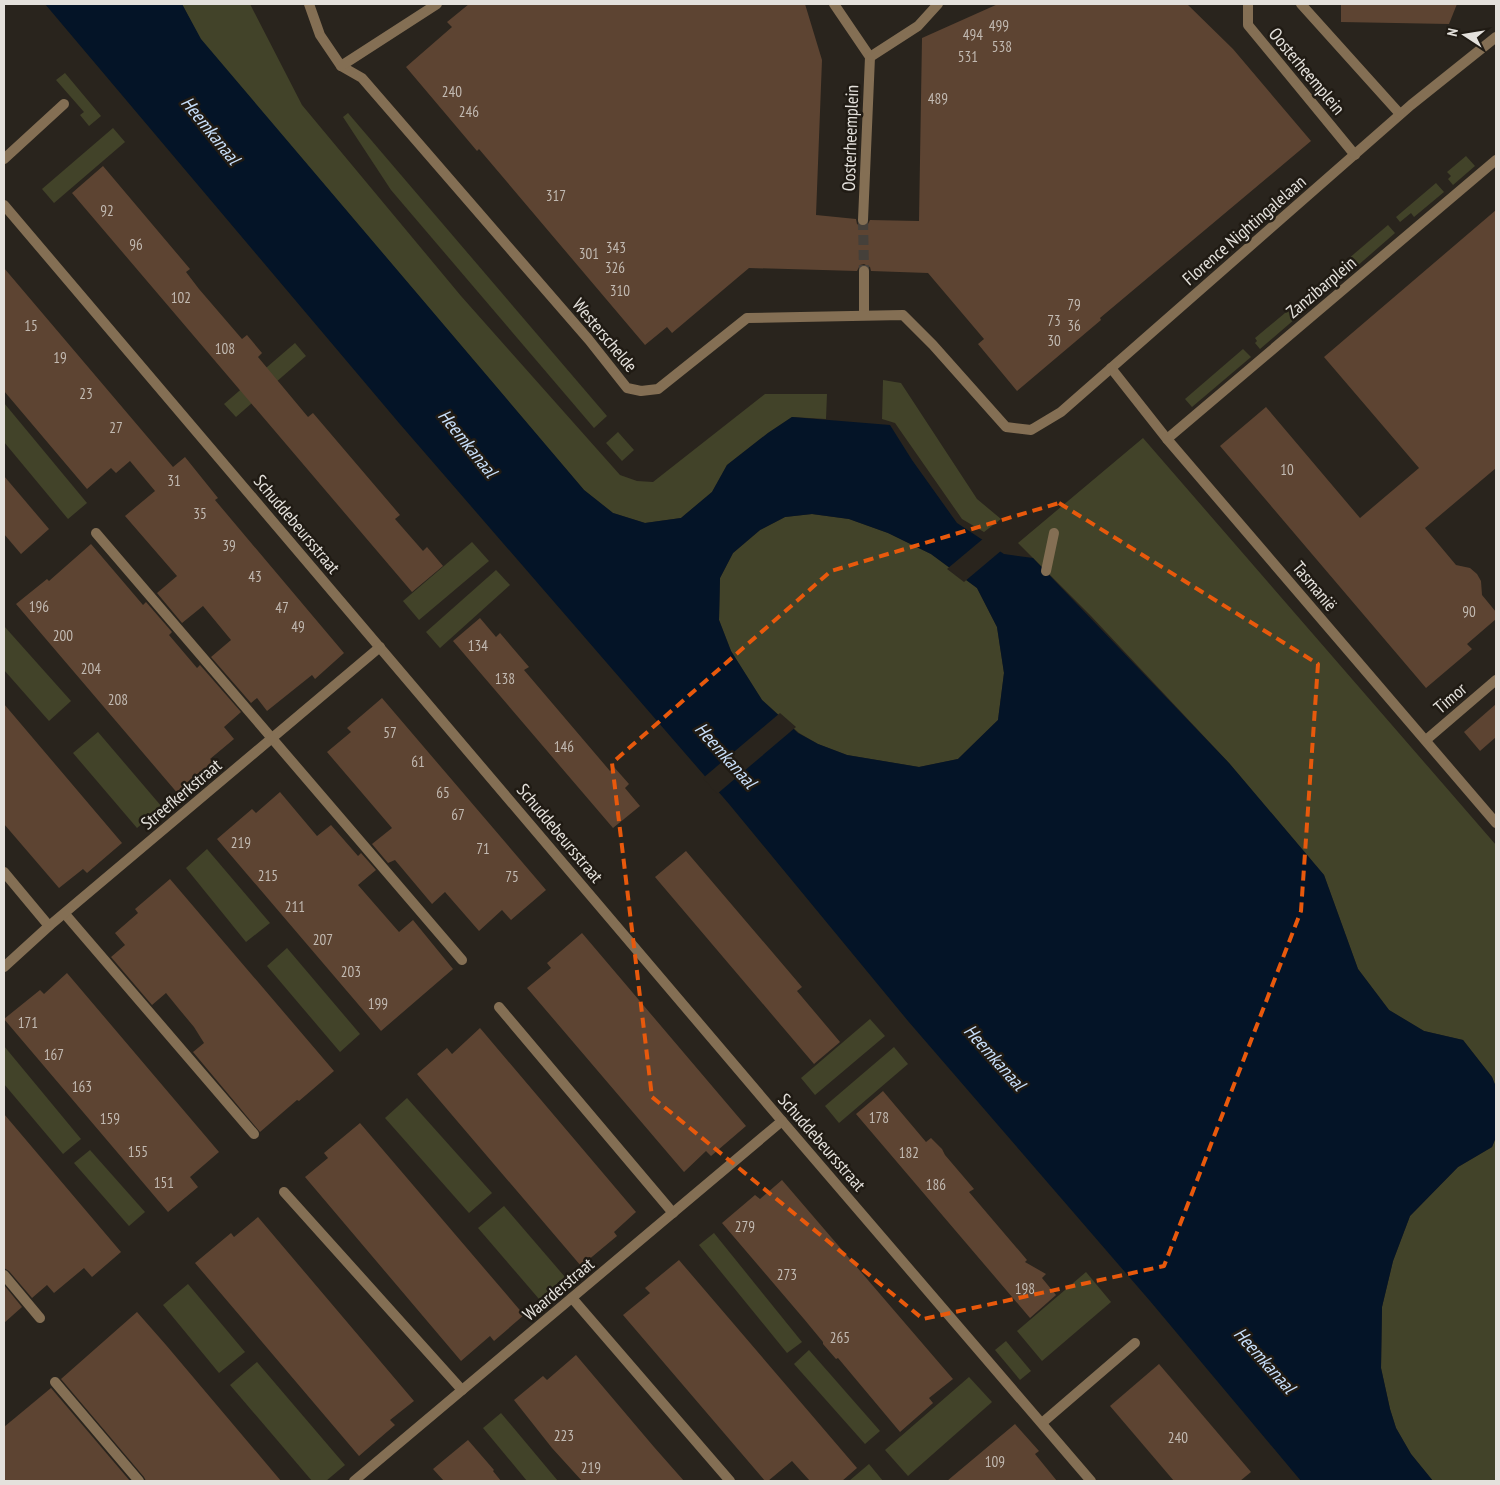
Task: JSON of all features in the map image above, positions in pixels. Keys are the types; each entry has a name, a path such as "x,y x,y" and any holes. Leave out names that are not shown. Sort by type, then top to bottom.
{"street":[{"name":"Westerschelde","path":"309,4 320,35 340,66 362,78 589,340 627,388 641,391 658,389 747,318 903,315 933,345 1006,426"},
{"path":"340,66 436,4"},
{"path":"834,4 870,57 918,26 938,4"},
{"name":"Oosterheemplein","path":"1248,4 1248,25 1355,155"},
{"path":"1301,4 1400,114"},
{"name":"Florence Nightingalelaan","path":"1006,426 1031,430 1061,412 1400,114 1496,36"},
{"name":"Oosterheemplein","path":"862,220 870,57"},
{"path":"4,159 64,104"},
{"name":"Zanzibarplein","path":"1168,439 1496,160"},
{"name":"Schuddebeursstraat","path":"4,205 782,1121 1091,1481"},
{"path":"864,271 864,316"},
{"name":"Tasmanië","path":"1111,368 1168,439 1496,823"},
{"path":"96,533 462,960"},
{"path":"1046,571 1054,533"},
{"name":"Streefkerkstraat","path":"4,968 49,926 380,647"},
{"name":"Timor","path":"1426,740 1496,680"},
{"path":"4,872 49,926"},
{"path":"65,914 254,1134"},
{"path":"499,1007 673,1213"},
{"name":"Waarderstraat","path":"360,1479 462,1390 782,1121"},
{"path":"284,1192 462,1390"},
{"path":"4,1275 40,1318"},
{"path":"572,1298 730,1481"},
{"path":"1042,1423 1135,1343"},
{"path":"55,1382 138,1481"}],"highlighted area":[{"path":"1059,503 1318,664 1301,911 1164,1266 923,1319 652,1097 612,763 831,571"}],"green space":[{"path":"182,4 250,4 302,105 461,296 620,475 637,481 653,482 765,394 827,394 826,419 792,417 768,433 727,465 712,492 681,518 645,523 613,513 584,490 200,39"},
{"path":"65,73 101,116 89,126 80,115 84,112 56,80"},
{"path":"348,113 607,416 594,428 391,190 343,117"},
{"path":"113,128 125,142 54,203 42,189"},
{"path":"1466,156 1475,166 1453,185 1448,179 1451,176 1447,172"},
{"path":"1436,183 1444,192 1414,217 1411,213 1400,222 1396,217"},
{"path":"1388,225 1395,233 1348,274 1341,265"},
{"path":"1333,273 1339,281 1260,349 1255,343 1257,341 1255,338"},
{"path":"295,343 306,356 236,417 224,404"},
{"path":"1243,349 1251,357 1192,407 1185,399"},
{"path":"883,380 901,383 977,499 1001,519 984,532 962,519 895,423 882,419"},
{"path":"4,403 87,503 68,519 4,442"},
{"path":"618,432 634,450 622,461 606,443"},
{"path":"1143,438 1496,845 1496,1087 1492,1077 1463,1040 1424,1031 1389,1010 1358,969 1324,875 1229,763 1090,615 1018,543"},
{"path":"812,514 849,519 888,533 931,554 977,588 997,627 1004,673 998,720 958,759 919,767 847,755 818,744 799,733 762,700 731,651 719,620 720,578 733,553 760,530 785,517"},
{"path":"472,542 489,561 419,620 403,601"},
{"path":"496,570 510,585 440,648 426,632"},
{"path":"4,626 71,701 49,721 4,670"},
{"path":"98,732 162,807 137,828 73,753"},
{"path":"207,849 270,923 246,942 186,868"},
{"path":"287,948 360,1034 340,1052 267,966"},
{"path":"870,1019 885,1036 815,1095 801,1078"},
{"path":"4,1046 81,1139 63,1154 4,1084"},
{"path":"894,1047 908,1064 839,1123 825,1106"},
{"path":"407,1098 492,1193 469,1213 385,1118"},
{"path":"1496,1137 1496,1481 1433,1481 1411,1454 1396,1428 1390,1409 1381,1368 1382,1307 1393,1261 1410,1216 1458,1167 1492,1147"},
{"path":"90,1150 145,1212 129,1226 74,1163"},
{"path":"504,1206 565,1277 539,1299 478,1228"},
{"path":"714,1233 802,1342 787,1353 699,1245"},
{"path":"1086,1272 1111,1302 1042,1361 1017,1331"},
{"path":"188,1284 245,1352 219,1373 163,1305"},
{"path":"1006,1341 1031,1371 1020,1380 995,1350"},
{"path":"809,1350 880,1431 865,1444 794,1364"},
{"path":"257,1362 345,1465 326,1481 312,1481 230,1385"},
{"path":"969,1377 992,1402 908,1476 885,1450"},
{"path":"501,1413 558,1481 527,1481 483,1428"},
{"path":"869,1464 883,1481 849,1481"}],"water":[{"name":"Heemkanaal","path":"45,4 182,4 201,39 584,490 613,513 645,523 681,518 712,492 727,465 792,417 890,425 912,460 957,523 1004,554 1033,558 1229,763 1324,875 1358,969 1389,1010 1424,1031 1463,1040 1492,1077 1496,1087 1496,1137 1492,1147 1458,1167 1410,1216 1393,1261 1382,1307 1381,1368 1390,1409 1396,1428 1411,1454 1433,1481 1301,1481 1150,1301 908,1021 729,804 399,423","holes":["812,514 849,519 888,533 931,554 977,588 997,627 1004,673 998,720 958,759 919,767 847,755 818,744 798,733 762,700 731,651 719,620 720,578 733,553 760,530 785,517"]}],"pier":[{"path":"984,538 1002,550 964,582 947,569"},
{"path":"780,713 796,727 717,794 703,778"}],"building":[{"path":"469,4 805,4 822,60 816,215 856,219 857,224 862,227 867,226 870,220 919,221 922,38 998,4 1187,4 1233,49 1311,141 1100,318 1101,320 1017,391 978,344 984,339 928,273 871,271 870,267 864,264 860,265 857,271 749,268 672,333 667,327 645,345 479,149 477,151 406,67 452,27 447,22"},
{"path":"1341,4 1457,4 1449,24 1341,22"},
{"path":"103,166 190,269 186,272 199,289 242,339 247,335 262,353 258,357 308,417 313,413 400,515 395,519 423,551 427,547 443,566 412,592 72,193"},
{"path":"1496,210 1496,468 1425,528 1456,565 1470,568 1477,574 1481,581 1482,595 1496,612 1496,619 1467,644 1472,649 1426,688 1220,446 1266,407 1360,518 1419,468 1324,357"},
{"path":"4,268 173,467 185,457 218,498 215,500 344,653 315,679 312,675 267,711 257,698 251,703 211,657 231,640 203,606 182,623 157,593 177,576 125,516 155,491 130,461 116,473 111,468 87,489 4,391"},
{"path":"4,476 49,529 21,554 4,534"},
{"path":"91,544 143,605 146,602 172,632 169,635 197,668 200,665 241,712 224,727 234,739 210,759 215,764 179,795 16,604 47,579 49,581"},
{"path":"480,618 496,637 500,633 529,667 524,670 610,771 614,767 629,784 625,788 640,806 613,828 453,641"},
{"path":"382,698 546,890 511,920 502,910 479,931 445,892 432,904 395,860 388,863 372,844 392,828 327,752 351,732 347,728"},
{"path":"4,704 122,843 87,873 83,869 59,888 4,824"},
{"path":"1496,704 1496,737 1480,751 1464,732"},
{"path":"280,792 317,836 331,825 358,856 361,853 376,870 358,885 399,932 413,920 453,969 381,1031 217,839 252,809 256,813"},
{"path":"686,851 802,987 797,991 840,1042 814,1064 655,877"},
{"path":"170,879 334,1071 260,1132 193,1052 204,1043 194,1027 166,993 152,1005 111,957 125,945 115,933 138,913 135,909"},
{"path":"582,933 746,1126 711,1156 706,1151 684,1172 527,988 551,968 547,963"},
{"path":"67,973 219,1152 190,1177 198,1187 168,1212 4,1019 40,990 44,994"},
{"path":"480,1028 636,1212 614,1232 617,1236 581,1266 417,1074 447,1048 452,1054"},
{"path":"883,1091 926,1142 931,1138 942,1149 974,1189 969,1192 1027,1260 1025,1262 1046,1274 1042,1278 1056,1295 1030,1318 856,1114"},
{"path":"4,1114 121,1252 92,1277 84,1268 54,1293 47,1285 32,1298 9,1271 4,1268"},
{"path":"360,1123 524,1315 494,1341 490,1336 461,1361 305,1177 328,1158 324,1153"},
{"path":"782,1180 953,1379 929,1398 933,1403 900,1432 838,1358 836,1359 823,1344 722,1223 755,1195 760,1199"},
{"path":"258,1217 414,1401 390,1420 395,1425 359,1456 195,1263 231,1233 234,1237"},
{"path":"679,1260 857,1468 842,1481 810,1481 792,1461 768,1481 765,1481 623,1315 650,1293 645,1288"},
{"path":"4,1285 22,1307 4,1323"},
{"path":"137,1312 281,1481 146,1481 61,1379"},
{"path":"576,1355 684,1481 582,1481 552,1448 514,1400 543,1376 547,1380"},
{"path":"1159,1364 1251,1472 1240,1481 1174,1481 1110,1406"},
{"path":"51,1388 130,1481 4,1481 4,1427"},
{"path":"1015,1424 1039,1451 1035,1454 1057,1481 947,1481"},
{"path":"468,1440 501,1481 444,1481 433,1469"}],"tunnel":[{"path":"863,220 864,271"}]}
